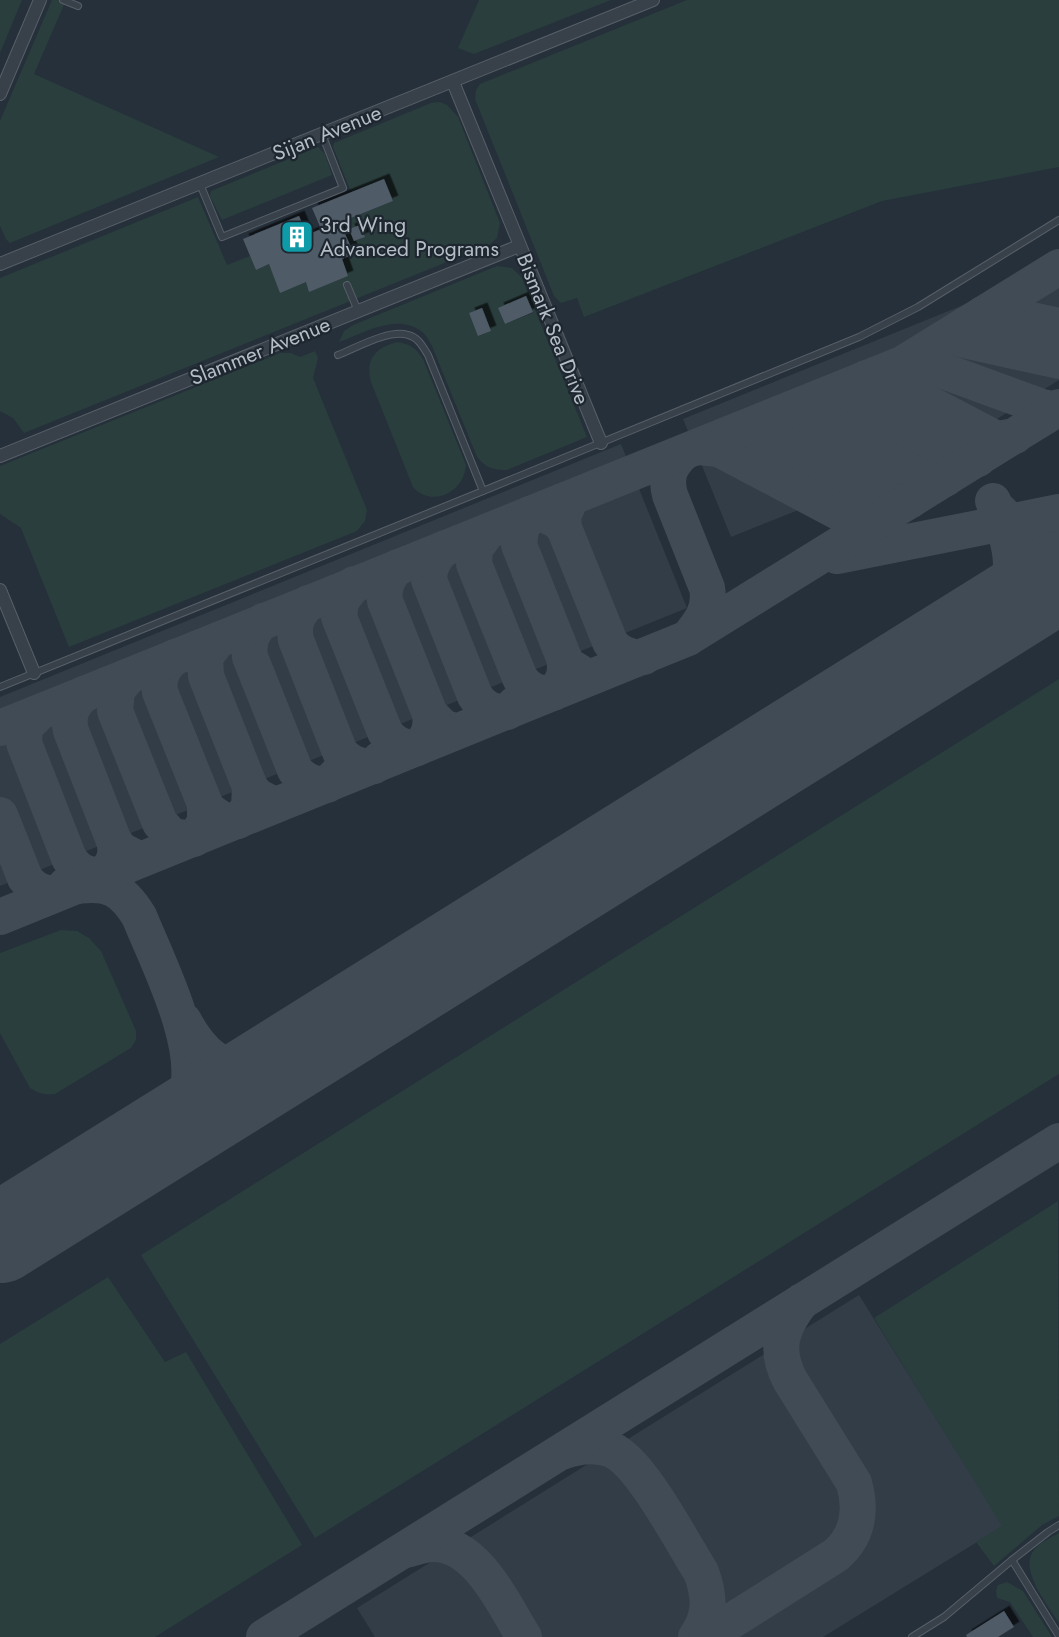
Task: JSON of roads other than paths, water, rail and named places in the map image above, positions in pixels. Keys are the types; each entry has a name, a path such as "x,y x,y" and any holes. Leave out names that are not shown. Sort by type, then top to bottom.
{"street":[{"path":"0,94 40,0"},
{"name":"Sijan Avenue","path":"2,259 200,184 653,0"},
{"name":"Bismark Sea Drive","path":"453,82 600,443"},
{"name":"Slammer Avenue","path":"0,456 519,246"},
{"path":"0,591 34,673"}],"lane":[{"path":"63,0 78,6"},
{"path":"200,184 222,237 332,193 344,188 322,134"},
{"path":"0,687 878,328 963,280 1059,220"},
{"path":"347,285 358,312"},
{"path":"338,355 389,334 408,335 420,342 428,355 483,491"},
{"path":"912,1637 944,1617 1012,1560 1059,1525"},
{"path":"1012,1560 1059,1636"}],"place":[{"name":"3rd Wing Advanced Programs","path":"297,237"}]}
